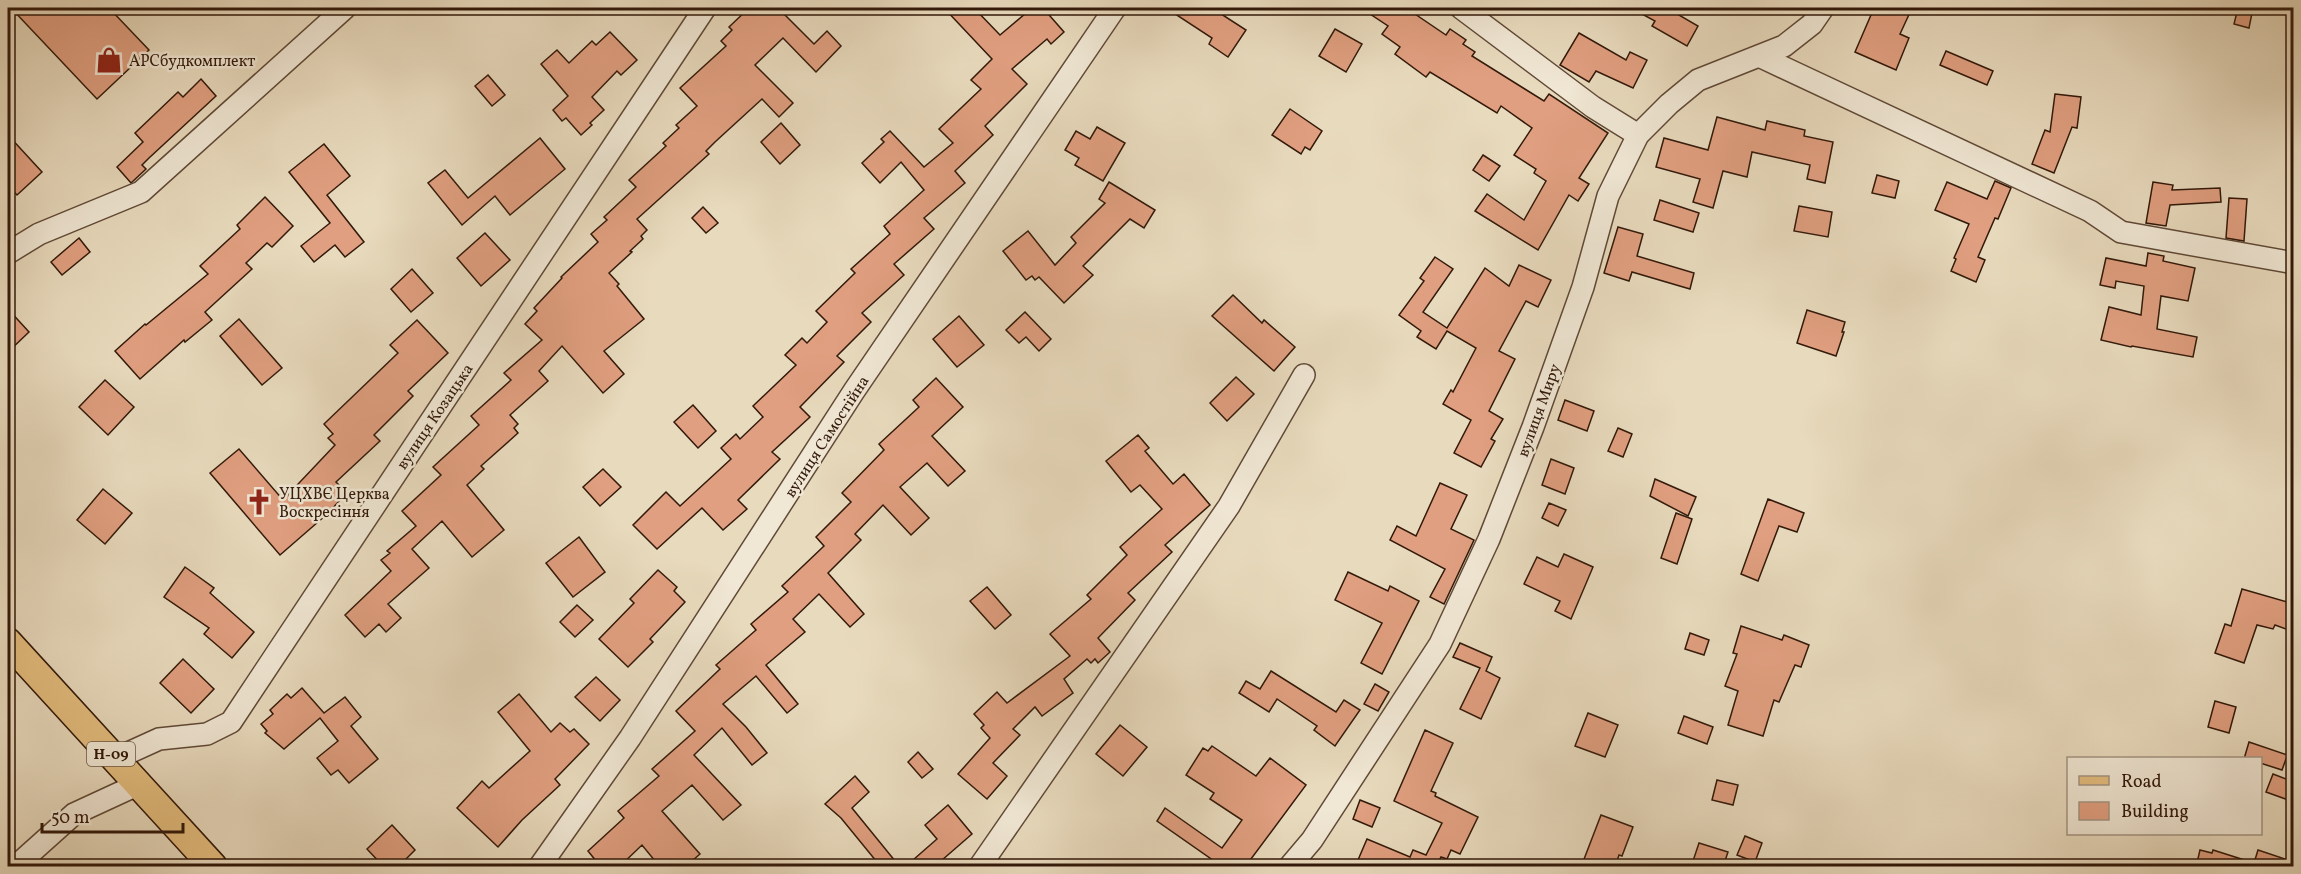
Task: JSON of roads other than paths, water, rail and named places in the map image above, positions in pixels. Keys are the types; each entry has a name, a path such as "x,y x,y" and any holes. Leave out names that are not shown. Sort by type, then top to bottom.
{"main road":[{"name":"Н-09","path":"8,642 213,867"}],"street":[{"path":"8,254 39,234 141,192 345,8"},
{"name":"вулиця Козацька","path":"116,759 159,739 207,734 231,722 705,8"},
{"name":"вулиця Самостійна","path":"540,867 630,738 854,391 1115,8"},
{"path":"1461,8 1593,107 1638,135"},
{"name":"вулиця Миру","path":"1290,867 1312,840 1440,644 1489,539 1533,427 1583,287 1608,196 1638,135 1669,104 1698,80 1761,57 1791,41 1812,24 1823,8"},
{"path":"1761,57 2090,211 2121,232 2294,263"},
{"path":"980,867 1229,506 1304,375"},
{"path":"16,867 74,814 139,784"}],"place":[{"name":"АРСбудкомплект","path":"109,60"},
{"name":"УЦХВЄ Церква Воскресіння","path":"259,502"}]}
